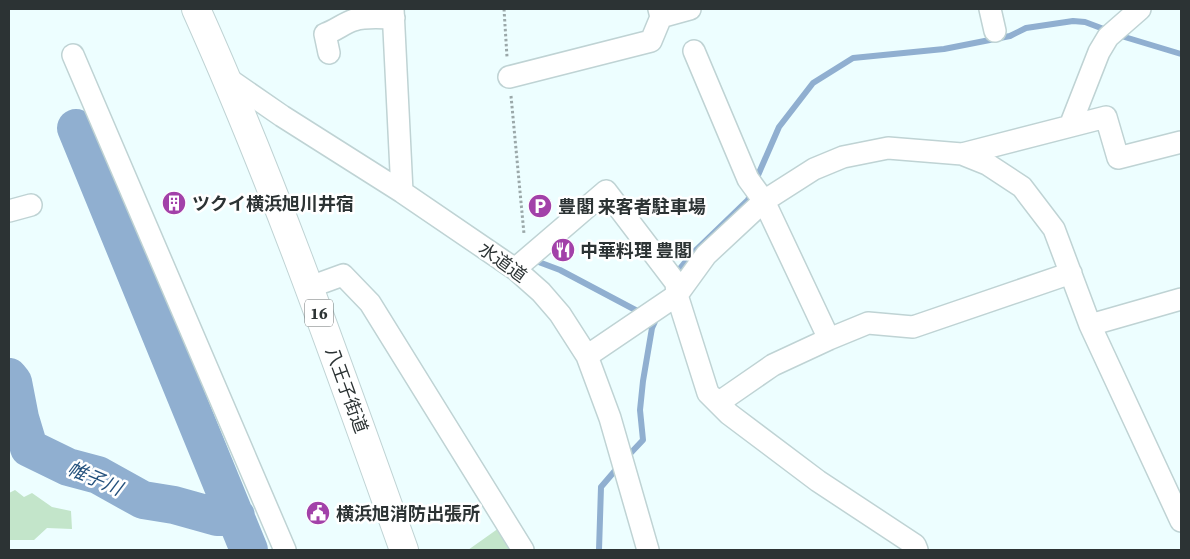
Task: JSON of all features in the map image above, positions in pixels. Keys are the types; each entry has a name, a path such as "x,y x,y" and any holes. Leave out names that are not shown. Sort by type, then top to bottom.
{"highway":[{"name":"八王子街道","path":"196,9 227,78 310,287 404,550"}],"street":[{"path":"509,77 651,41 660,13 690,9"},
{"path":"990,9 994,31"},
{"path":"1070,126 1099,52 1114,32 1140,9"},
{"path":"324,35 335,31 353,20 394,14 402,192"},
{"path":"694,51 748,179 764,201 829,339"},
{"path":"73,55 285,550"},
{"name":"水道道","path":"227,78 282,116 402,192 521,264 560,314 587,356 610,418 648,550"},
{"path":"962,154 1106,118 1118,158 1181,142"},
{"path":"587,356 677,295 706,254 764,201 814,169 843,157 888,148 962,154 987,164 1022,187 1054,229 1090,325 1181,521"},
{"path":"521,264 606,191 676,283 677,295 708,393 729,414 818,481 914,545 917,550"},
{"path":"9,211 31,205"},
{"path":"718,403 773,366 868,322 913,327 1071,273"},
{"path":"310,287 343,276 370,303 523,550"},
{"path":"1090,325 1181,298"}],"path":[{"path":"504,9 521,264"}],"green space":[{"path":"15,490 24,497 32,493 52,507 71,511 72,529 47,528 34,540 9,540 9,493"},
{"path":"499,528 514,550 468,550"}],"waterway":[{"path":"755,182 779,127 813,83 853,58 944,49 1010,36 1026,28 1073,21 1085,22 1109,31"},
{"path":"1118,35 1181,54"},
{"path":"76,128 249,550"},
{"path":"674,276 691,255 748,200 751,192"},
{"path":"536,261 560,270 643,314"},
{"path":"652,328 658,315"},
{"path":"626,458 643,440 640,410 651,327"},
{"name":"帷子川","path":"9,377 13,382 20,418 29,448 68,467 98,475 143,500 174,505 217,517 236,516"},
{"path":"599,550 601,487 619,466"}],"place":[{"name":"ツクイ横浜旭川井宿","path":"174,203"},
{"name":"豊閣 来客者駐車場","path":"540,206"},
{"name":"中華料理 豊閣","path":"563,250"},
{"name":"横浜旭消防出張所","path":"318,513"}]}
